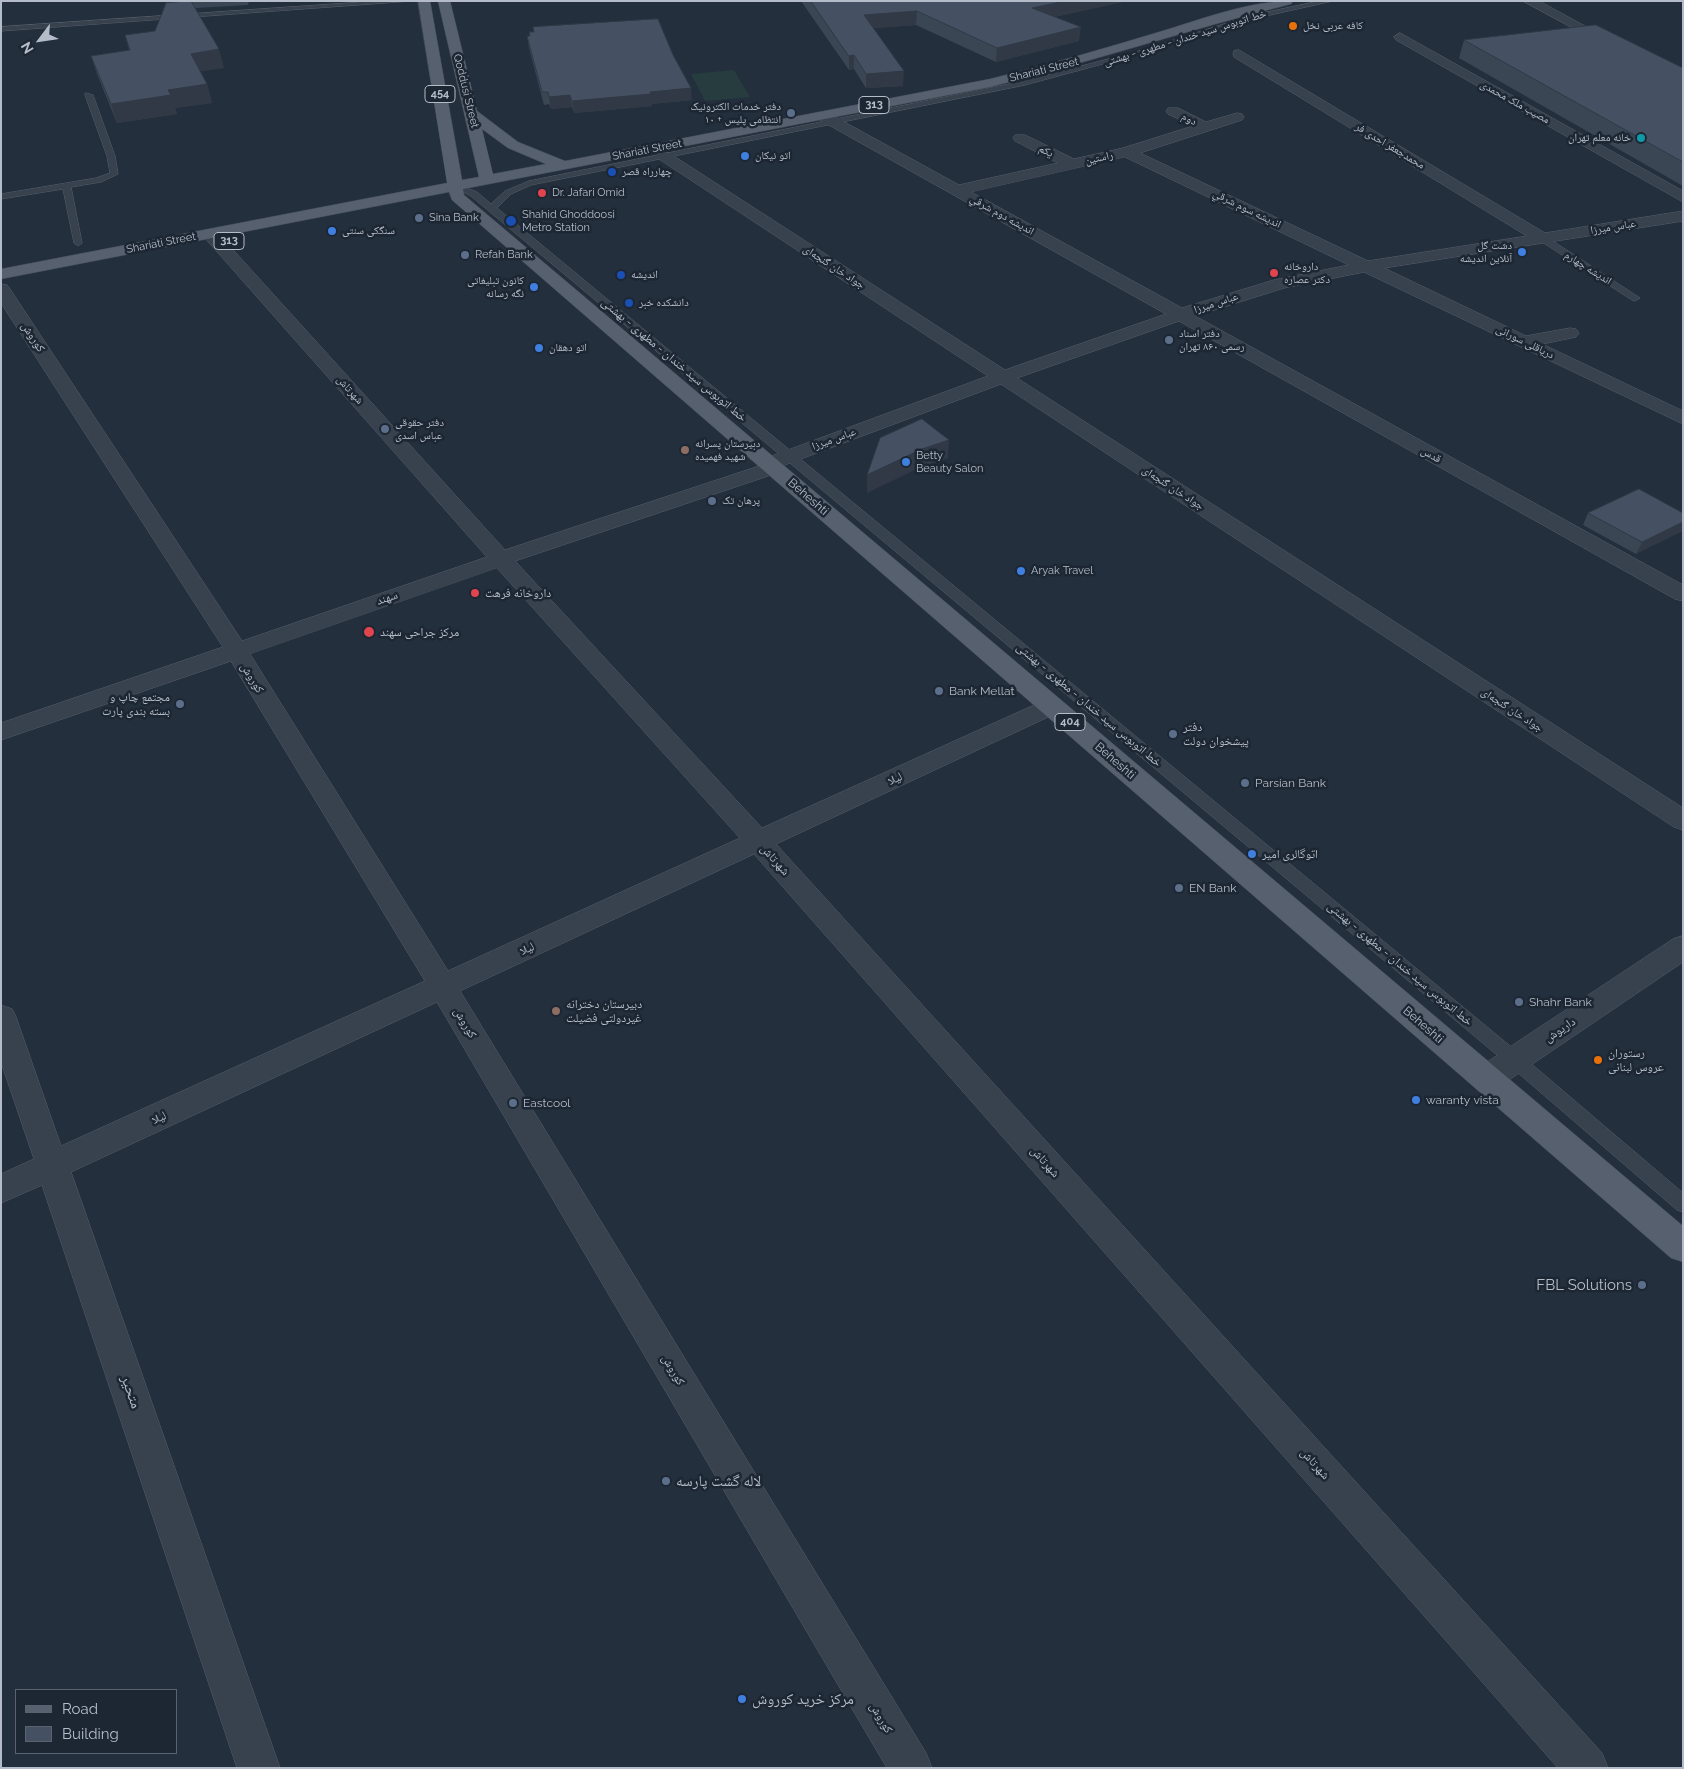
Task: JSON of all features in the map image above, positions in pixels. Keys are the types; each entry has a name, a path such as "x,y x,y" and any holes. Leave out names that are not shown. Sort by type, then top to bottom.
{"main road":[{"name":"Qoddusi Street","path":"424,1 456,191"},
{"name":"Qoddusi Street","path":"444,1 487,181"},
{"name":"Shariati Street","path":"1,287 214,239 456,191 487,181 564,166 658,152 829,119 1064,65 1236,13 1287,1"},
{"path":"471,113 508,143 534,156 564,166"},
{"name":"Beheshti","path":"456,191 773,461 1052,706 1683,1247"},
{"name":"Shariati Street","path":"1,274 214,239"}],"street":[{"path":"1529,1 1623,49"},
{"name":"مصیب ملک محمدی","path":"1400,37 1683,197"},
{"name":"محمدجعفر احدی فر","path":"1239,54 1542,238"},
{"name":"دوم","path":"1173,111 1205,127"},
{"name":"راستین","path":"958,190 1127,152 1237,117"},
{"name":"انديشه دوم شرقي","path":"829,119 1179,315"},
{"name":"یکم","path":"1020,138 1072,164"},
{"name":"جواد خان گنجه‌ای","path":"658,152 1683,821"},
{"name":"اندیشه سوم شرقي","path":"1127,152 1367,266"},
{"name":"عباس میرزا","path":"773,461 1179,315 1280,284 1367,266 1683,216"},
{"name":"شهرتاش","path":"214,239 759,842 1586,1768"},
{"name":"دریاقلی سورانی","path":"1367,266 1683,418"},
{"name":"کوروش","path":"1,287 236,650 443,987 911,1768"},
{"name":"قدس","path":"1179,315 1683,594"},
{"path":"1523,342 1570,333"},
{"name":"سهند","path":"1,732 236,650 496,553 773,461"},
{"name":"لیلا","path":"1,1189 1052,706"},
{"name":"داریوش","path":"1486,1079 1683,947"},
{"name":"متحیر","path":"1,1017 54,1166 259,1768"}],"lane":[{"path":"1,28 409,1"},
{"name":"خط اتوبوس سید خندان - مطهری - بهشتی","path":"829,119 1048,78 1141,52 1251,17 1330,1"},
{"path":"1,196 98,180 114,174 111,156 89,95"},
{"path":"492,209 502,197 515,188 658,152"},
{"path":"66,185 78,243"},
{"name":"خط اتوبوس سید خندان - مطهری - بهشتی","path":"456,191 474,194 773,461 1515,1060 1683,1204"},
{"name":"اندیشه چهارم","path":"1542,238 1635,298"}],"green space":[{"path":"734,70 750,97 705,101 691,74"}],"building":[{"path":"191,1 219,49 191,54 207,84 168,90 171,95 111,104 91,56 130,50 125,35 155,31 166,3"},
{"path":"811,1 1065,1 1032,8 1081,27 997,48 917,11 864,15 904,71 866,74 854,55 849,56"},
{"path":"658,19 673,55 691,88 650,92 651,94 572,101 570,95 549,97 548,92 542,92 527,36 530,36 529,32 534,32 533,27"},
{"name":"خانه معلم تهران","path":"1596,25 1683,68 1683,162 1464,40"},
{"path":"922,419 949,440 922,449 867,475 880,438"},
{"path":"1639,489 1683,513 1683,522 1642,542 1588,513"}],"place":[{"name":"کافه عربی نخل","path":"1293,26"},
{"name":"دفتر خدمات الکترونیک انتظامی پلیس + ۱۰","path":"791,113"},
{"name":"خانه معلم تهران","path":"1641,138"},
{"name":"اتو نیکان","path":"745,156"},
{"name":"چهارراه قصر","path":"612,172"},
{"name":"Dr. Jafari Omid","path":"542,193"},
{"name":"Sina Bank","path":"419,218"},
{"name":"Shahid Ghoddoosi Metro Station","path":"511,221"},
{"name":"سنگکی سنتی","path":"332,231"},
{"name":"دشت گل آنلاین اندیشه","path":"1522,252"},
{"name":"Refah Bank","path":"465,255"},
{"name":"داروخانه دکتر عصاره","path":"1274,273"},
{"name":"اندیشه","path":"621,275"},
{"name":"کانون تبلیغاتی نگه رسانه","path":"534,287"},
{"name":"دانشکده خبر","path":"629,303"},
{"name":"دفتر اسناد رسمی ۸۶۰ تهران","path":"1169,340"},
{"name":"اتو دهقان","path":"539,348"},
{"name":"دفتر حقوقی عباس اسدی","path":"385,429"},
{"name":"دبیرستان پسرانه شهید فهمیده","path":"685,450"},
{"name":"Betty Beauty Salon","path":"906,462"},
{"name":"پرهان تک","path":"712,501"},
{"name":"Aryak Travel","path":"1021,571"},
{"name":"داروخانه فرهت","path":"475,593"},
{"name":"مرکز جراحی سهند","path":"369,632"},
{"name":"Bank Mellat","path":"939,691"},
{"name":"مجتمع چاپ و بسته بندی پارت","path":"180,704"},
{"name":"دفتر پیشخوان دولت","path":"1173,734"},
{"name":"Parsian Bank","path":"1245,783"},
{"name":"اتوگالری امیر","path":"1252,854"},
{"name":"EN Bank","path":"1179,888"},
{"name":"Shahr Bank","path":"1519,1002"},
{"name":"دبيرستان دخترانه غیردولتی فضیلت","path":"556,1011"},
{"name":"رستوران عروس لبنانی","path":"1598,1060"},
{"name":"waranty vista","path":"1416,1100"},
{"name":"Eastcool","path":"513,1103"},
{"name":"FBL Solutions","path":"1642,1285"},
{"name":"لاله گشت پارسه","path":"666,1481"},
{"name":"مرکز خرید کوروش","path":"742,1699"}]}
